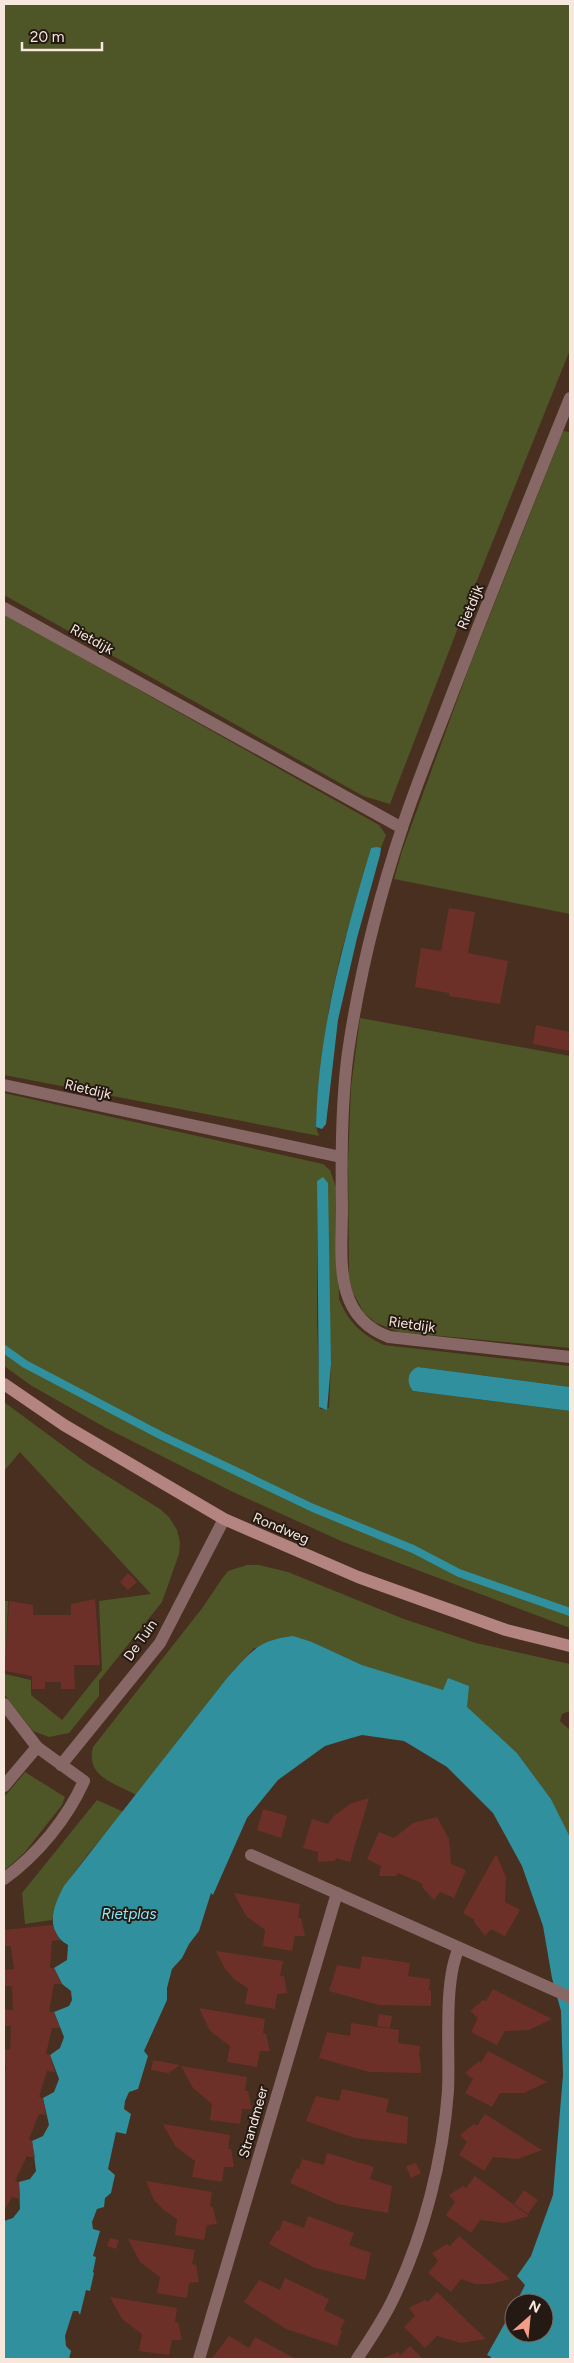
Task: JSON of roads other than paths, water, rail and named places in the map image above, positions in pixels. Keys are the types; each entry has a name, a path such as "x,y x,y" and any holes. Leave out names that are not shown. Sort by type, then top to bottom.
{"main road":[{"name":"Rondweg","path":"4,1384 64,1425 224,1519 358,1577 506,1630 570,1646"}],"street":[{"name":"Rietdijk","path":"570,398 469,651 402,828 377,917 356,1004 343,1102 341,1157 344,1287 355,1313 363,1323 374,1332 388,1337 570,1357"},
{"name":"Rietdijk","path":"4,608 402,828"},
{"name":"Rietdijk","path":"4,1084 104,1108 341,1157"},
{"name":"De Tuin","path":"62,1765 160,1643 224,1519"},
{"path":"4,1704 36,1747 84,1780 76,1799 52,1833 24,1864 4,1879"},
{"path":"4,1786 36,1747"},
{"path":"251,1855 570,1997"},
{"name":"Strandmeer","path":"199,2359 336,1893"},
{"path":"357,2359 394,2298 409,2263 433,2181 448,2094 452,1968 459,1948"}],"water":[{"path":"371,848 381,848 380,855 357,938 338,1020 326,1124 322,1129 316,1127 318,1091 327,1021 342,951 361,882"},
{"path":"323,1177 328,1183 331,1364 327,1410 319,1407 317,1181"},
{"path":"418,1367 570,1387 570,1411 413,1391 409,1384 409,1378 412,1371"},
{"name":"Rietplas","path":"293,1636 312,1642 362,1665 443,1690 448,1678 469,1686 467,1707 517,1753 551,1799 570,1837 570,2359 490,2359 491,2357 487,2355 504,2325 504,2343 554,2343 554,2293 521,2293 525,2285 517,2276 531,2256 553,2195 563,2075 561,2011 552,1978 543,1926 522,1866 493,1813 447,1767 404,1741 362,1735 325,1746 278,1780 247,1818 213,1895 211,1893 199,1931 189,1944 182,1958 172,1969 167,1988 167,2000 144,2051 148,2056 138,2089 129,2092 125,2101 124,2109 131,2114 126,2134 116,2132 108,2169 115,2175 111,2193 105,2198 104,2207 97,2209 92,2222 93,2229 100,2231 93,2256 96,2257 90,2291 86,2290 80,2315 78,2311 73,2311 65,2336 66,2346 71,2351 69,2359 4,2359 4,2221 13,2218 20,2209 19,2182 30,2179 36,2171 32,2141 43,2136 49,2125 43,2098 54,2092 59,2079 50,2055 60,2048 64,2037 54,2012 69,2006 72,2000 71,1991 62,1984 54,1968 67,1960 68,1945 60,1939 53,1925 54,1910 57,1902 64,1886 227,1678 255,1649 262,1644"}],"waterway":[{"path":"4,1349 25,1364 160,1435 313,1508 413,1549 459,1573 570,1612"}]}
